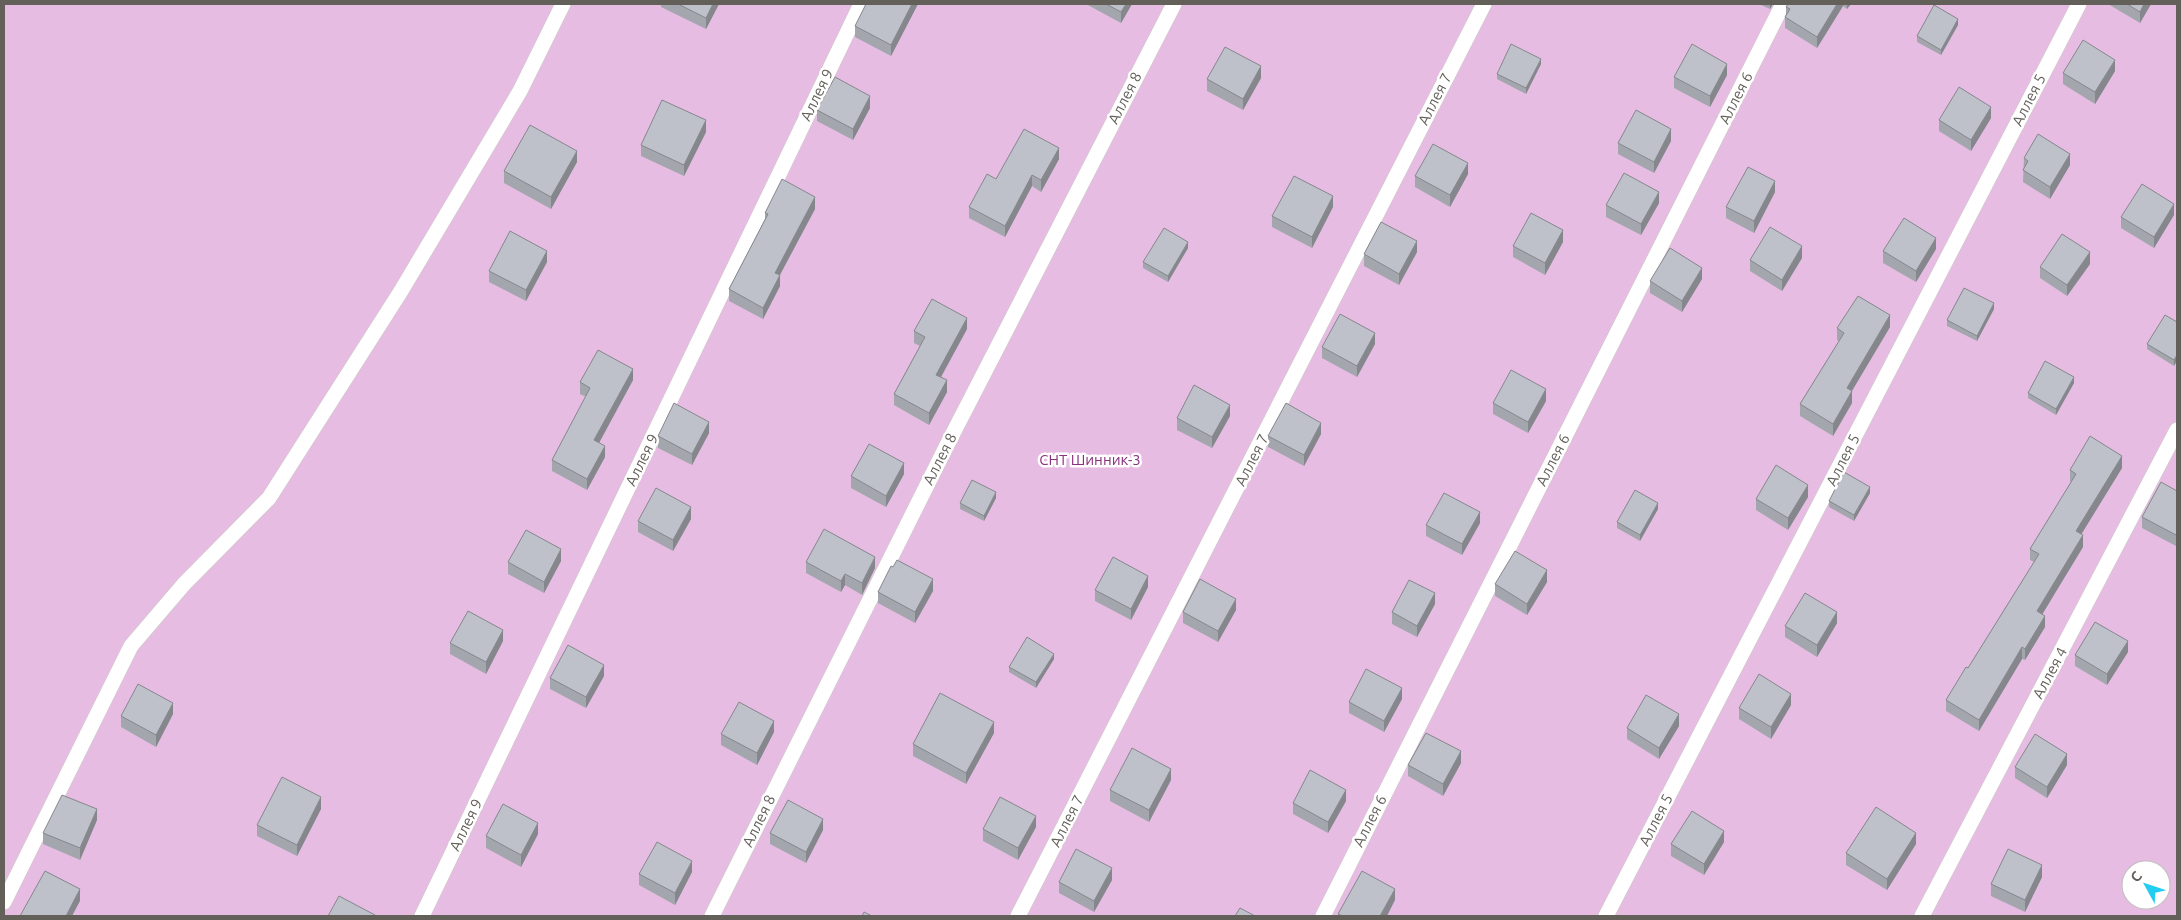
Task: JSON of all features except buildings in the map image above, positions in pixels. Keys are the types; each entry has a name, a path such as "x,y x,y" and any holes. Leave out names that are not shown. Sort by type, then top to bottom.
{"lane":[{"path":"4,902 131,646 184,584 269,498 401,291 520,90 563,4"},
{"name":"Аллея 9","path":"422,916 861,4"},
{"name":"Аллея 8","path":"712,916 947,445 1174,4"},
{"name":"Аллея 7","path":"1018,916 1484,4"},
{"name":"Аллея 6","path":"1323,916 1783,4"},
{"name":"Аллея 5","path":"1606,916 2079,4"},
{"name":"Аллея 4","path":"1922,916 2177,430"}],"green space":[{"name":"СНТ Шинник-3","path":"4,4 2177,4 2177,916 4,916"}]}
